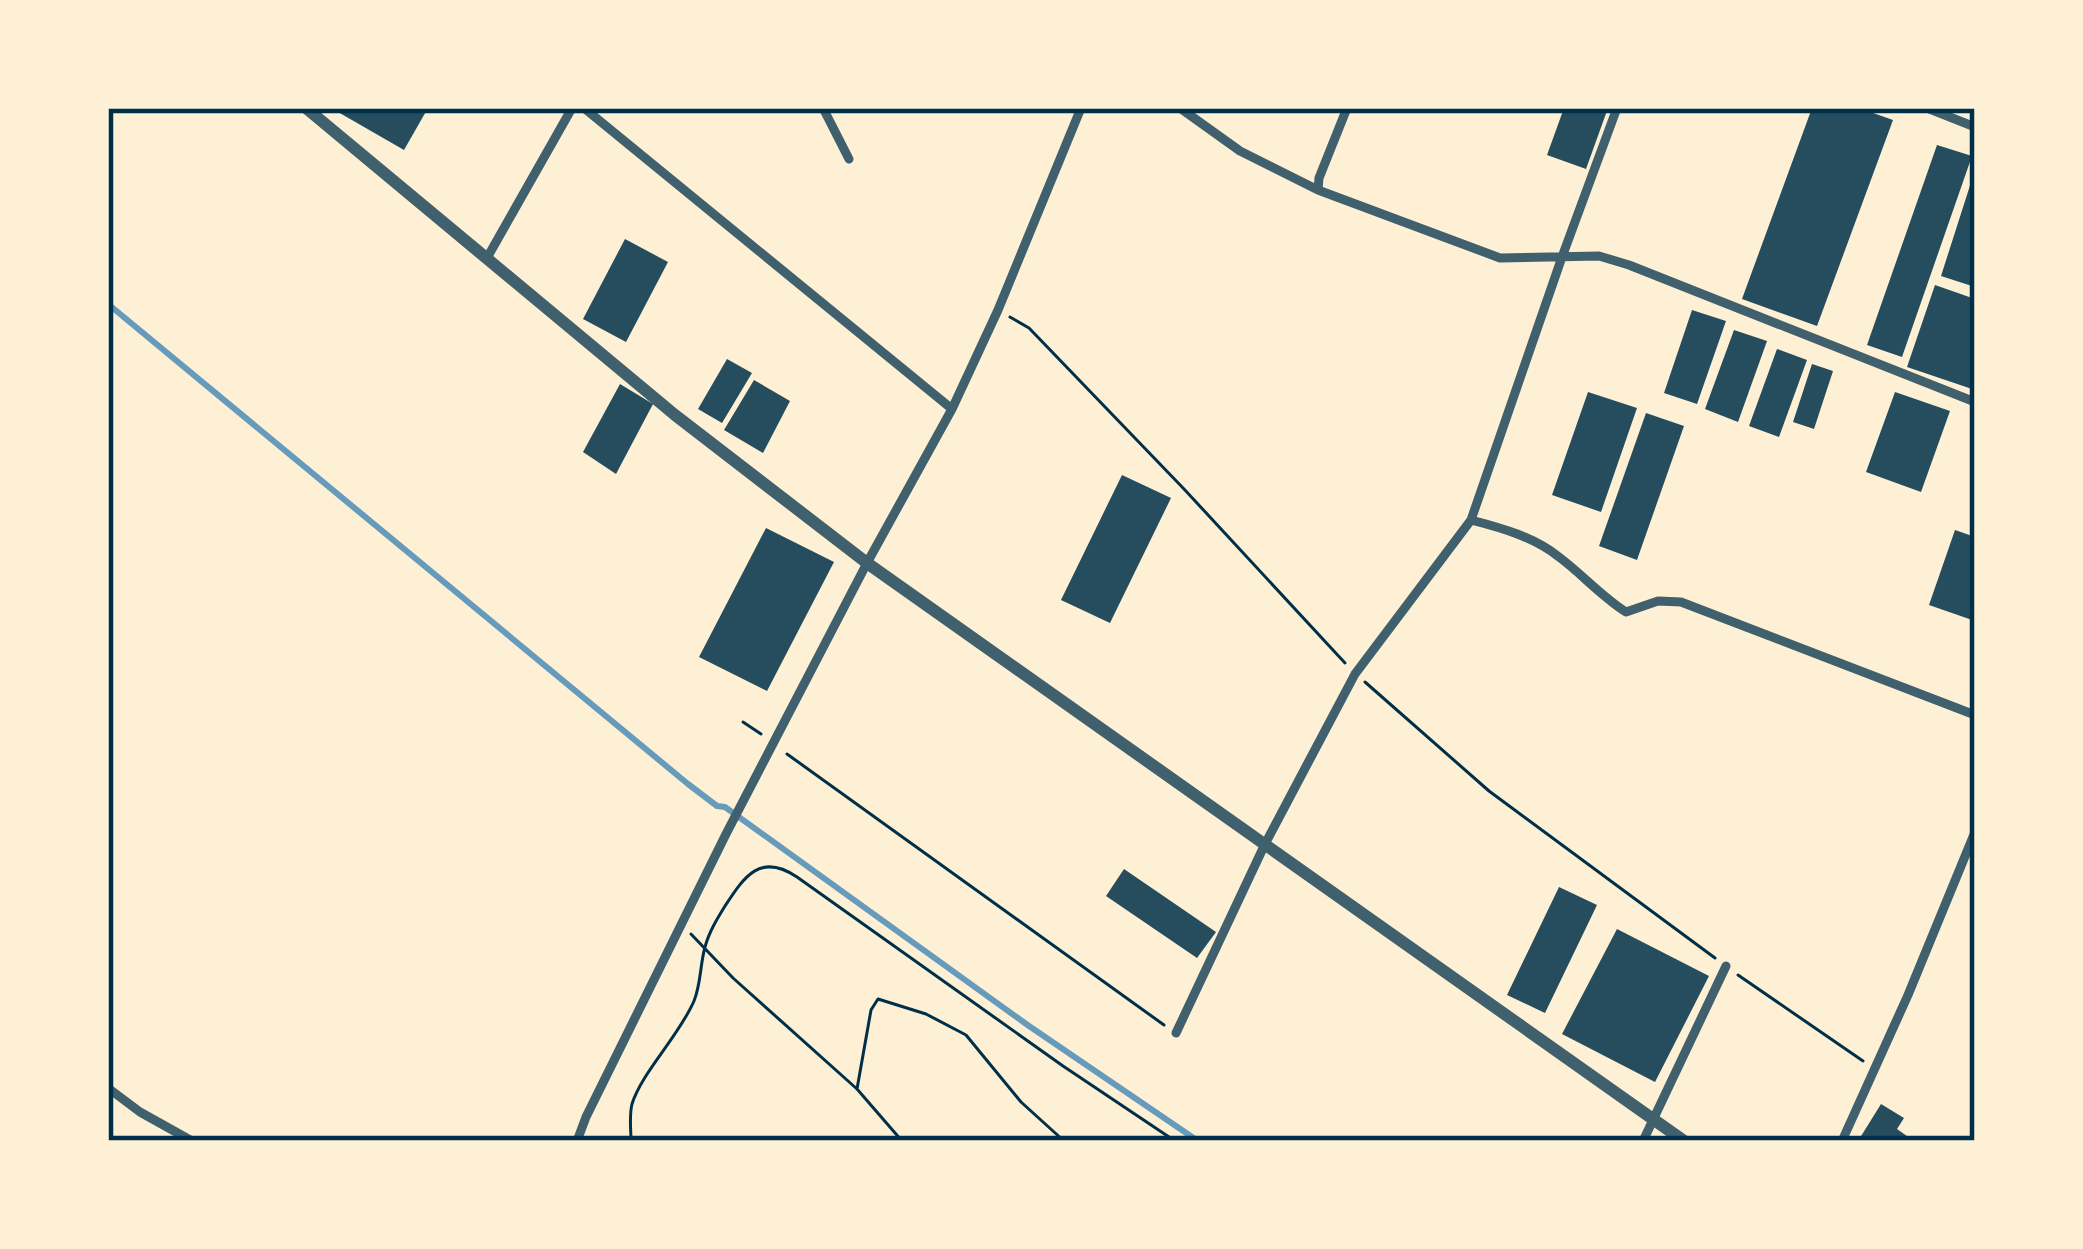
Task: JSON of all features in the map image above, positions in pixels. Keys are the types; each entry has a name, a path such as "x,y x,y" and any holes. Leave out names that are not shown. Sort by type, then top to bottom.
{"street":[{"path":"306,108 675,415 867,563 1684,1141"},
{"path":"487,258 572,108"},
{"path":"584,108 952,410"},
{"path":"823,108 849,159"},
{"path":"577,1141 867,563 952,410 1081,108"},
{"path":"1180,108 1240,151 1318,190 1500,258 1599,256 1629,265 1975,402"},
{"path":"1318,190 1347,108"},
{"path":"1176,1033 1265,844 1355,674 1471,520 1618,108"},
{"path":"1927,108 1975,127"},
{"path":"1471,520 1514,532 1558,555 1626,612 1658,601 1682,602 1975,715"},
{"path":"1842,1141 1975,832"},
{"path":"1643,1141 1726,966"},
{"path":"108,1088 192,1141"}],"path":[{"path":"998,310 1029,328 1355,674 1489,791 1874,1069"},
{"path":"743,722 762,735"},
{"path":"780,748 1176,1033"},
{"path":"632,1141 633,1102 696,997 711,928 745,876 757,869 786,869 1175,1141"},
{"path":"682,924 733,978 857,1089 902,1141"},
{"path":"857,1089 871,1010 878,999 894,1002 966,1035 1021,1102 1064,1141"}],"building":[{"path":"331,108 428,108 404,150"},
{"path":"1564,108 1608,108 1586,169 1547,155"},
{"path":"1812,108 1859,108 1893,120 1817,326 1742,299"},
{"path":"1937,145 1972,156 1902,357 1867,345"},
{"path":"1975,173 1975,287 1941,276"},
{"path":"625,239 668,262 626,342 583,319"},
{"path":"1935,285 1975,299 1975,390 1907,367"},
{"path":"1692,310 1726,321 1697,404 1664,393"},
{"path":"1734,330 1767,341 1738,422 1705,409"},
{"path":"1777,349 1807,360 1779,437 1749,426"},
{"path":"727,359 752,373 722,423 698,409"},
{"path":"1812,364 1833,371 1814,429 1793,422"},
{"path":"754,380 790,401 763,453 724,430"},
{"path":"620,384 653,404 616,474 583,452"},
{"path":"1588,392 1637,408 1601,512 1552,495"},
{"path":"1895,392 1950,411 1921,492 1866,472"},
{"path":"1646,413 1684,426 1637,560 1599,546"},
{"path":"1122,475 1171,498 1110,623 1061,600"},
{"path":"766,528 834,562 767,691 699,657"},
{"path":"1955,530 1975,537 1975,621 1929,605"},
{"path":"1124,869 1216,932 1197,958 1106,896"},
{"path":"1559,887 1597,905 1545,1013 1507,995"},
{"path":"1617,929 1709,976 1655,1082 1562,1034"},
{"path":"1881,1104 1904,1118 1897,1129 1914,1141 1858,1141"}],"waterway":[{"path":"108,304 688,784 1198,1141"}]}
